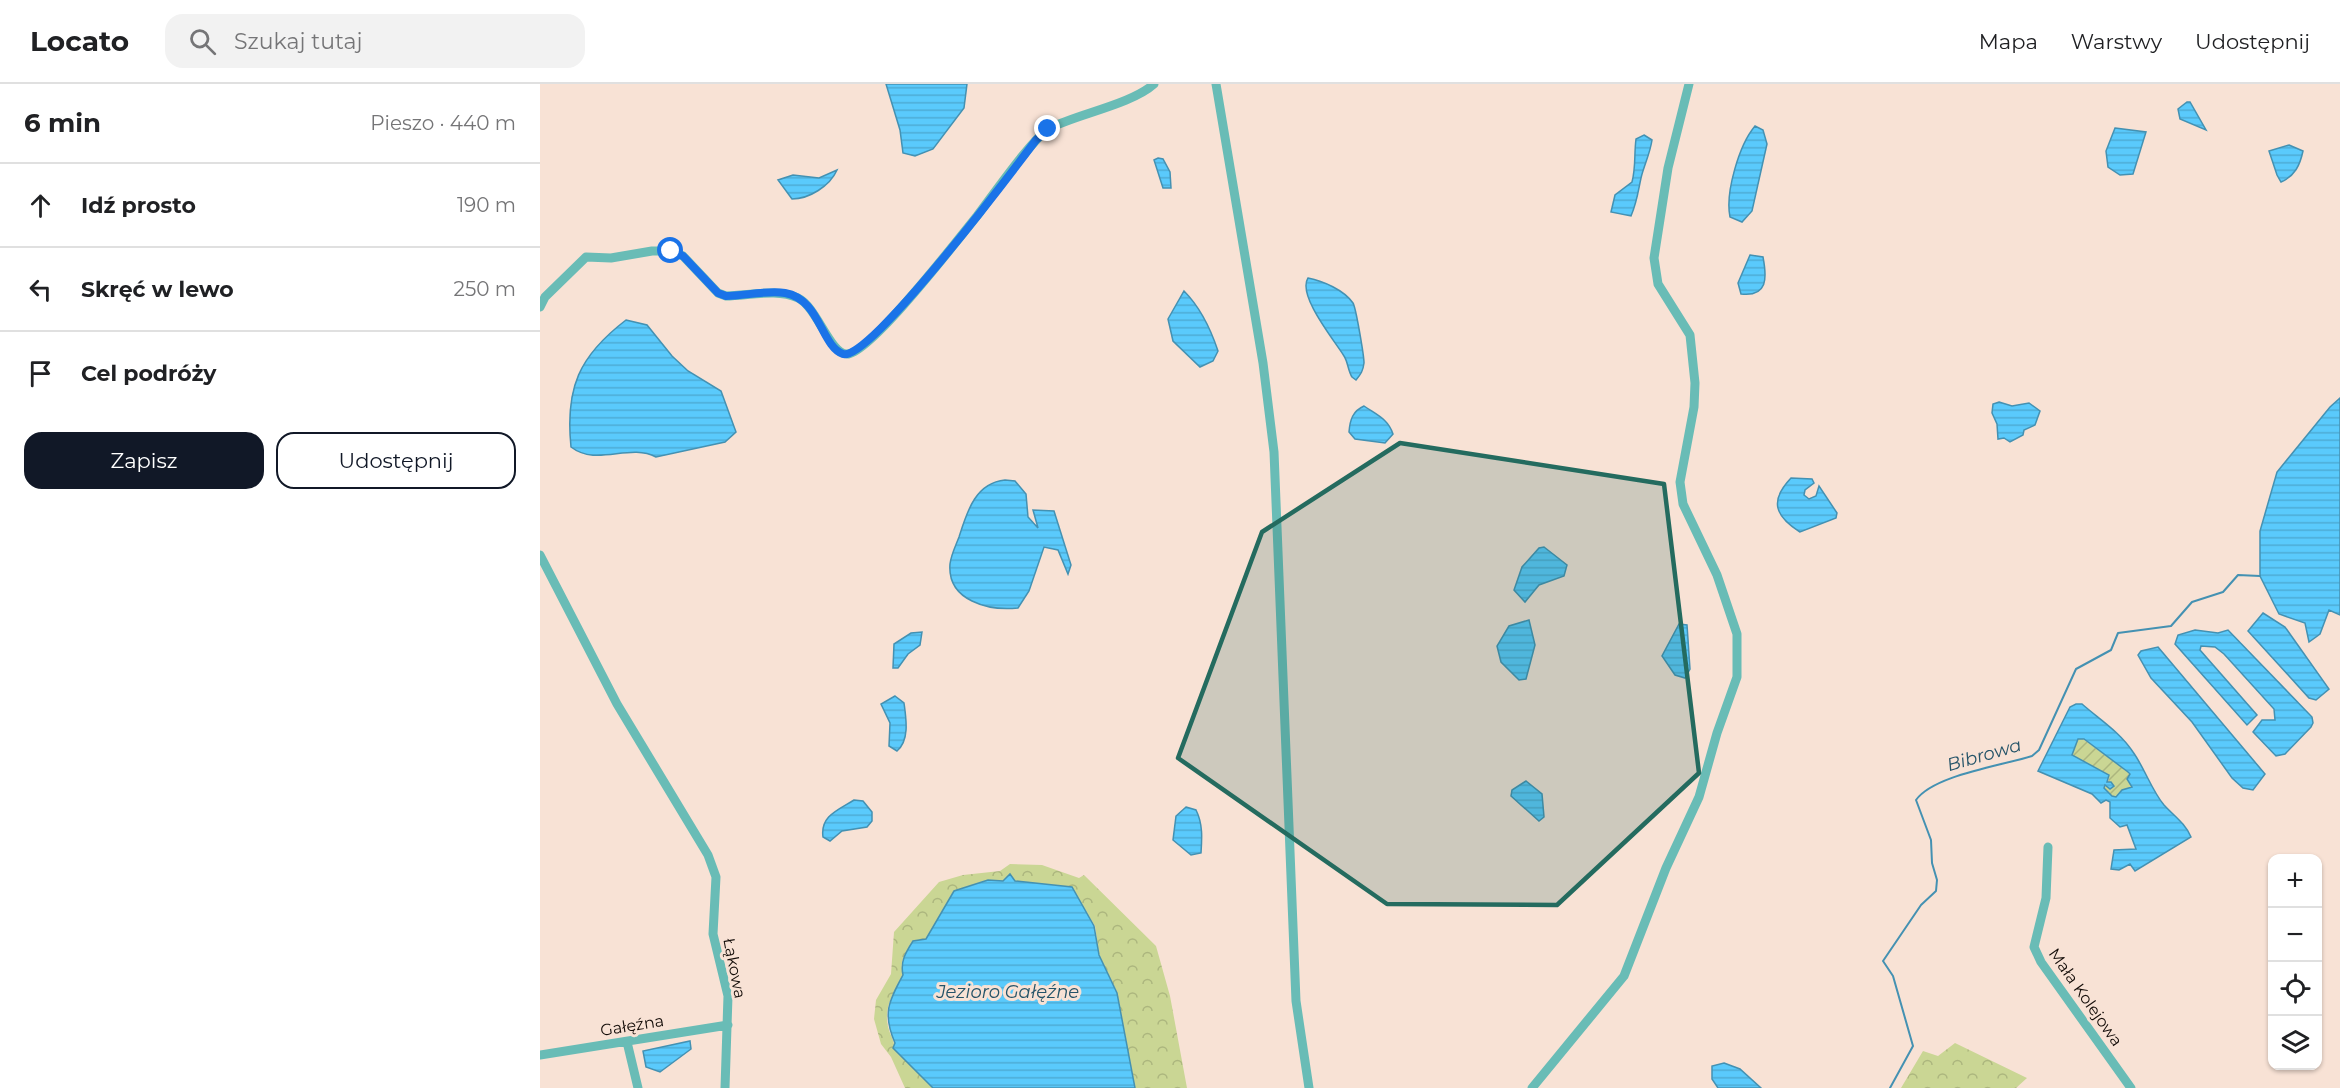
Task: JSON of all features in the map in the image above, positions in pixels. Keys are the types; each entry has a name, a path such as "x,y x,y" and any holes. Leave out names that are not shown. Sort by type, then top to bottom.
{"street":[{"path":"540,307 545,297 586,257 611,258 652,251 671,251 683,256 718,293 737,296 784,293 800,298 816,317 836,349 844,355 851,354 872,337 917,290 1042,134 1154,84"},
{"path":"1216,84 1263,363 1274,452 1296,1001 1309,1088"},
{"path":"1532,1088 1624,976 1666,868 1699,797 1717,733 1737,677 1737,634 1717,575 1683,504 1680,482 1694,407 1695,383 1690,335 1658,284 1654,258 1668,168 1689,84"},
{"name":"Łąkowa","path":"540,555 616,704 673,793 708,855 716,877 713,934 728,996 725,1088"},
{"name":"Mała Kolejowa","path":"2048,847 2046,898 2034,947 2041,962 2131,1088"},
{"name":"Gałęźna","path":"540,1055 728,1025"},
{"path":"627,1042 638,1088"}],"highlighted area":[{"path":"1400,443 1664,484 1699,773 1557,905 1387,904 1178,758 1262,532"}],"green space":[{"path":"2078,739 2083,739 2128,772 2133,787 2113,797 2104,788 2108,784 2109,775 2072,755"},
{"path":"1010,864 1042,865 1079,878 1084,875 1156,946 1170,996 1187,1088 1135,1088 1117,992 1099,955 1095,926 1071,887 1014,881 1010,874 1003,881 988,880 954,891 926,939 913,941 906,953 902,965 903,975 890,1001 887,1022 894,1048 933,1088 905,1088 891,1057 881,1044 874,1019 876,1000 891,974 894,932 939,882 963,875 1000,871"},
{"path":"1955,1043 2027,1078 2016,1088 1901,1088 1923,1051 1938,1056"}],"water":[{"path":"886,84 967,84 964,108 933,149 915,156 903,153 900,130"},
{"path":"2190,102 2206,130 2180,119 2178,109"},
{"path":"1755,126 1763,130 1767,144 1752,211 1742,222 1730,217 1731,183 1744,145"},
{"path":"2115,128 2146,132 2133,174 2120,175 2108,167 2106,151"},
{"path":"1644,135 1652,140 1631,216 1611,212 1615,195 1632,182 1636,139"},
{"path":"2289,145 2303,151 2296,169 2290,177 2281,182 2269,151"},
{"path":"1163,159 1170,172 1171,188 1163,188 1154,160"},
{"path":"837,170 824,186 805,197 792,199 778,180 793,175 819,178"},
{"path":"1750,255 1763,257 1764,284 1756,292 1741,294 1738,283"},
{"path":"1308,278 1333,287 1353,303 1364,363 1362,372 1356,380 1351,375 1344,356 1312,306 1306,286"},
{"path":"1184,291 1204,319 1218,351 1213,361 1200,367 1173,341 1168,319"},
{"path":"626,320 647,325 672,356 688,371 721,391 736,432 725,442 656,457 635,452 591,455 581,453 571,447 570,407 579,375 586,360 597,347"},
{"path":"2340,398 2340,615 2329,610 2320,634 2309,642 2305,623 2279,614 2260,576 2260,531 2277,472"},
{"path":"1999,402 2012,406 2029,403 2040,411 2035,425 2024,430 2023,435 2010,442 2004,438 1998,439 1997,424 1992,413 1993,404"},
{"path":"1364,406 1382,418 1391,429 1393,434 1385,443 1355,439 1349,432 1353,416"},
{"path":"1791,478 1812,479 1814,483 1805,490 1804,495 1809,499 1816,496 1819,486 1837,513 1836,518 1800,532 1785,520 1780,514 1778,501 1784,486"},
{"path":"1005,480 1015,481 1026,494 1028,517 1038,528 1033,510 1054,511 1071,565 1068,574 1058,550 1044,547 1029,591 1018,608 995,608 972,601 955,587 951,577 951,557 974,500 986,487"},
{"path":"1544,547 1567,565 1564,576 1539,585 1525,602 1514,590 1522,567 1539,548"},
{"path":"2263,613 2285,627 2329,689 2316,700 2309,698 2248,631"},
{"path":"1529,620 1535,645 1526,679 1519,680 1501,662 1497,646 1509,626"},
{"path":"1679,624 1687,625 1690,669 1685,678 1675,675 1662,656"},
{"path":"2195,630 2218,633 2228,630 2312,717 2311,727 2285,754 2276,756 2253,732 2262,720 2275,720 2274,709 2224,654 2215,647 2201,646 2200,650 2257,715 2247,725 2175,644 2178,635"},
{"path":"922,632 920,645 908,654 898,668 893,668 894,644 911,633"},
{"path":"2158,647 2265,774 2253,790 2243,788 2232,778 2192,722 2151,678 2138,655 2141,651"},
{"path":"895,696 904,703 906,722 904,741 897,751 889,746 890,723 881,704"},
{"path":"2082,704 2122,738 2137,758 2164,805 2191,837 2135,871 2130,864 2119,870 2111,869 2114,850 2136,849 2127,825 2120,827 2110,818 2110,802 2106,800 2101,803 2092,794 2038,771 2070,707","holes":["2078,739 2084,739 2128,772 2130,774 2127,779 2132,787 2122,790 2116,797 2112,796 2104,788 2105,785 2110,789 2114,786 2111,782 2107,782 2109,775 2072,755"]},
{"path":"1526,781 1542,794 1544,817 1539,821 1511,796 1512,790"},
{"path":"854,800 863,801 872,812 872,821 867,827 842,831 830,841 823,837 824,824 831,814"},
{"path":"1186,807 1196,810 1200,821 1201,853 1191,855 1173,840 1176,816"},
{"name":"Jezioro Gałęźne","path":"1010,874 1015,881 1072,887 1094,926 1099,955 1117,993 1135,1088 933,1088 893,1048 895,1043 889,1023 889,1008 903,975 904,957 913,941 926,939 954,891 988,880 1003,881"},
{"path":"690,1041 691,1049 660,1072 646,1067 643,1051"},
{"path":"1724,1063 1740,1069 1761,1088 1718,1088 1712,1079 1712,1066"}],"waterway":[{"name":"Bibrowa","path":"1890,1088 1913,1046 1893,976 1883,961 1921,905 1936,891 1937,880 1932,863 1931,840 1916,800 1925,791 1952,778 2032,756 2039,750 2076,669 2111,650 2118,633 2171,626 2192,602 2223,592 2238,575 2260,576"}],"route":[{"path":"671,251 683,256 718,293 726,296 784,293 800,298 816,317 836,349 844,355 851,354 872,337 917,290 1036,140 1048,129"}]}
